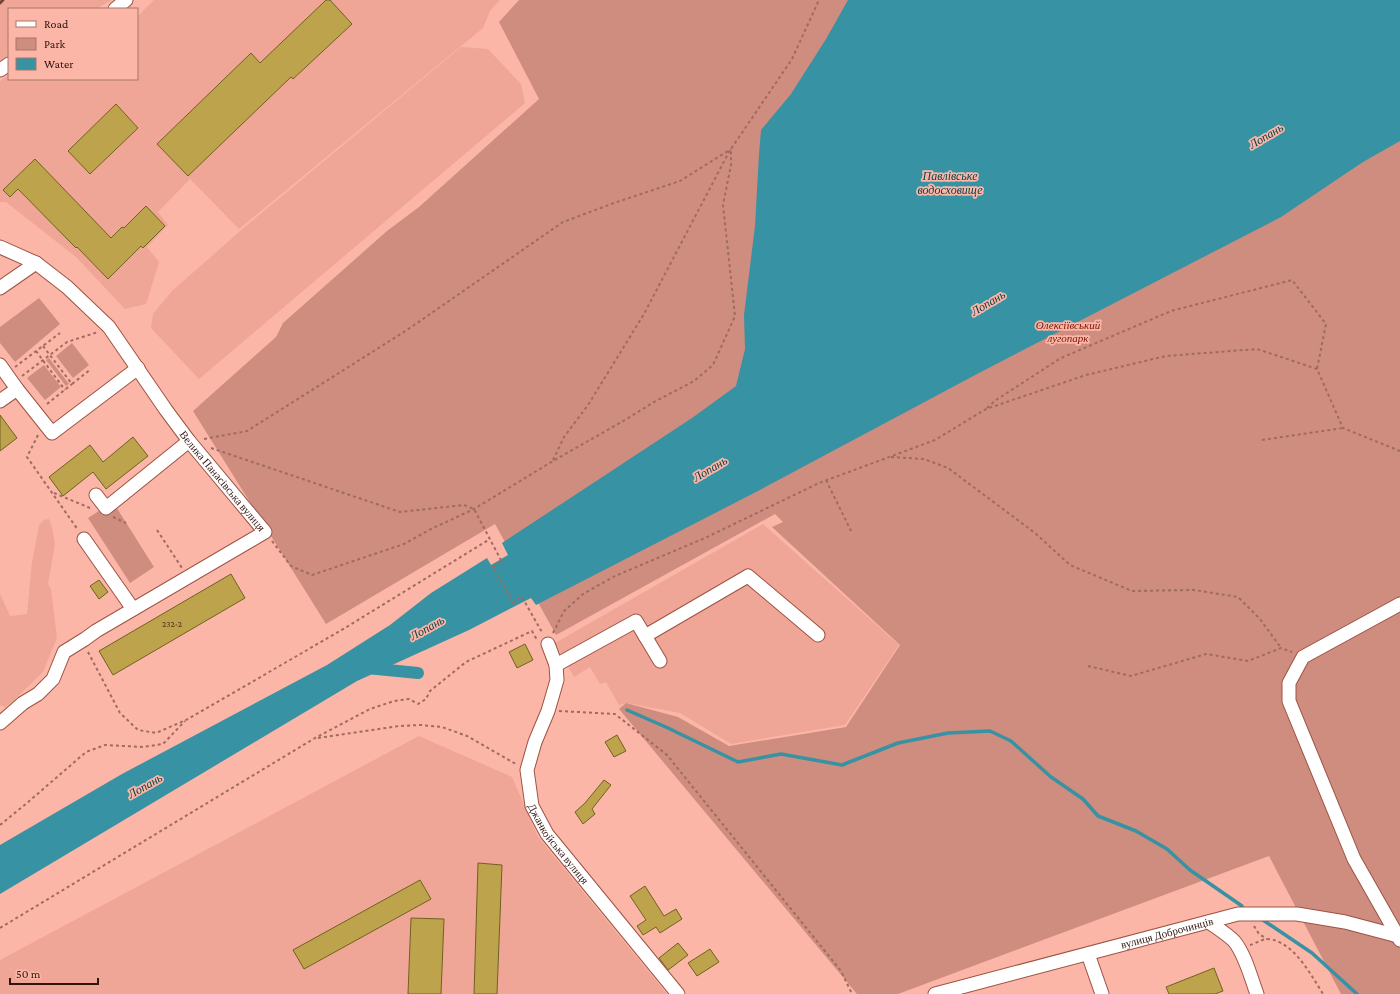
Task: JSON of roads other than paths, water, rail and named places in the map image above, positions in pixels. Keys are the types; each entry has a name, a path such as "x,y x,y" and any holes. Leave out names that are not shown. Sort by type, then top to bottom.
{"street":[{"path":"116,8 126,0"},
{"name":"Велика Панасівська вулиця","path":"0,247 36,263 67,286 111,329 189,441 265,532 96,631 64,652 53,679 38,694 23,703 0,723"},
{"path":"0,288 36,263"},
{"path":"9,378 52,433 138,368"},
{"path":"0,401 9,378"},
{"path":"96,495 106,508 189,441"},
{"path":"84,539 133,609"},
{"path":"645,636 748,576 818,635"},
{"path":"1399,938 1354,859 1290,701 1289,683 1303,657 1400,604"},
{"path":"548,644 556,665 636,620 660,662"},
{"name":"Джанкойська вулиця","path":"556,665 557,680 548,711 535,742 527,770 532,806 547,834 678,994"},
{"name":"вулиця Доброчинців","path":"935,994 969,990 1088,954 1238,914 1297,914 1345,922 1399,938"},
{"path":"1209,922 1234,941 1240,949 1257,994"},
{"path":"1088,954 1102,994"}],"water":[{"name":"Павлівське водосховище","path":"848,0 1400,0 1400,141 1363,162 1281,217 977,374 758,491 536,605 531,598 469,630 357,681 0,894 0,845 122,774 327,665 390,625 431,593 487,558 491,565 508,555 502,543 692,418 736,386 745,349 744,315 755,226 761,130 791,94 826,39"}],"waterway":[{"path":"367,668 418,673"},
{"path":"627,710 738,762 781,754 842,765 898,743 948,733 990,731 1011,741 1051,777 1083,799 1098,816 1136,831 1167,849 1190,870 1242,906"},
{"path":"1263,920 1312,953 1357,994"}],"railway":[{"path":"0,3 3,0"}],"water label":[{"name":"Лопань","path":"1266,136"},
{"name":"Лопань","path":"988,303"},
{"name":"Лопань","path":"710,469"},
{"name":"Лопань","path":"427,628"},
{"name":"Лопань","path":"145,786"}],"park label":[{"name":"Олексіївський лугопарк","path":"1068,331"}]}
